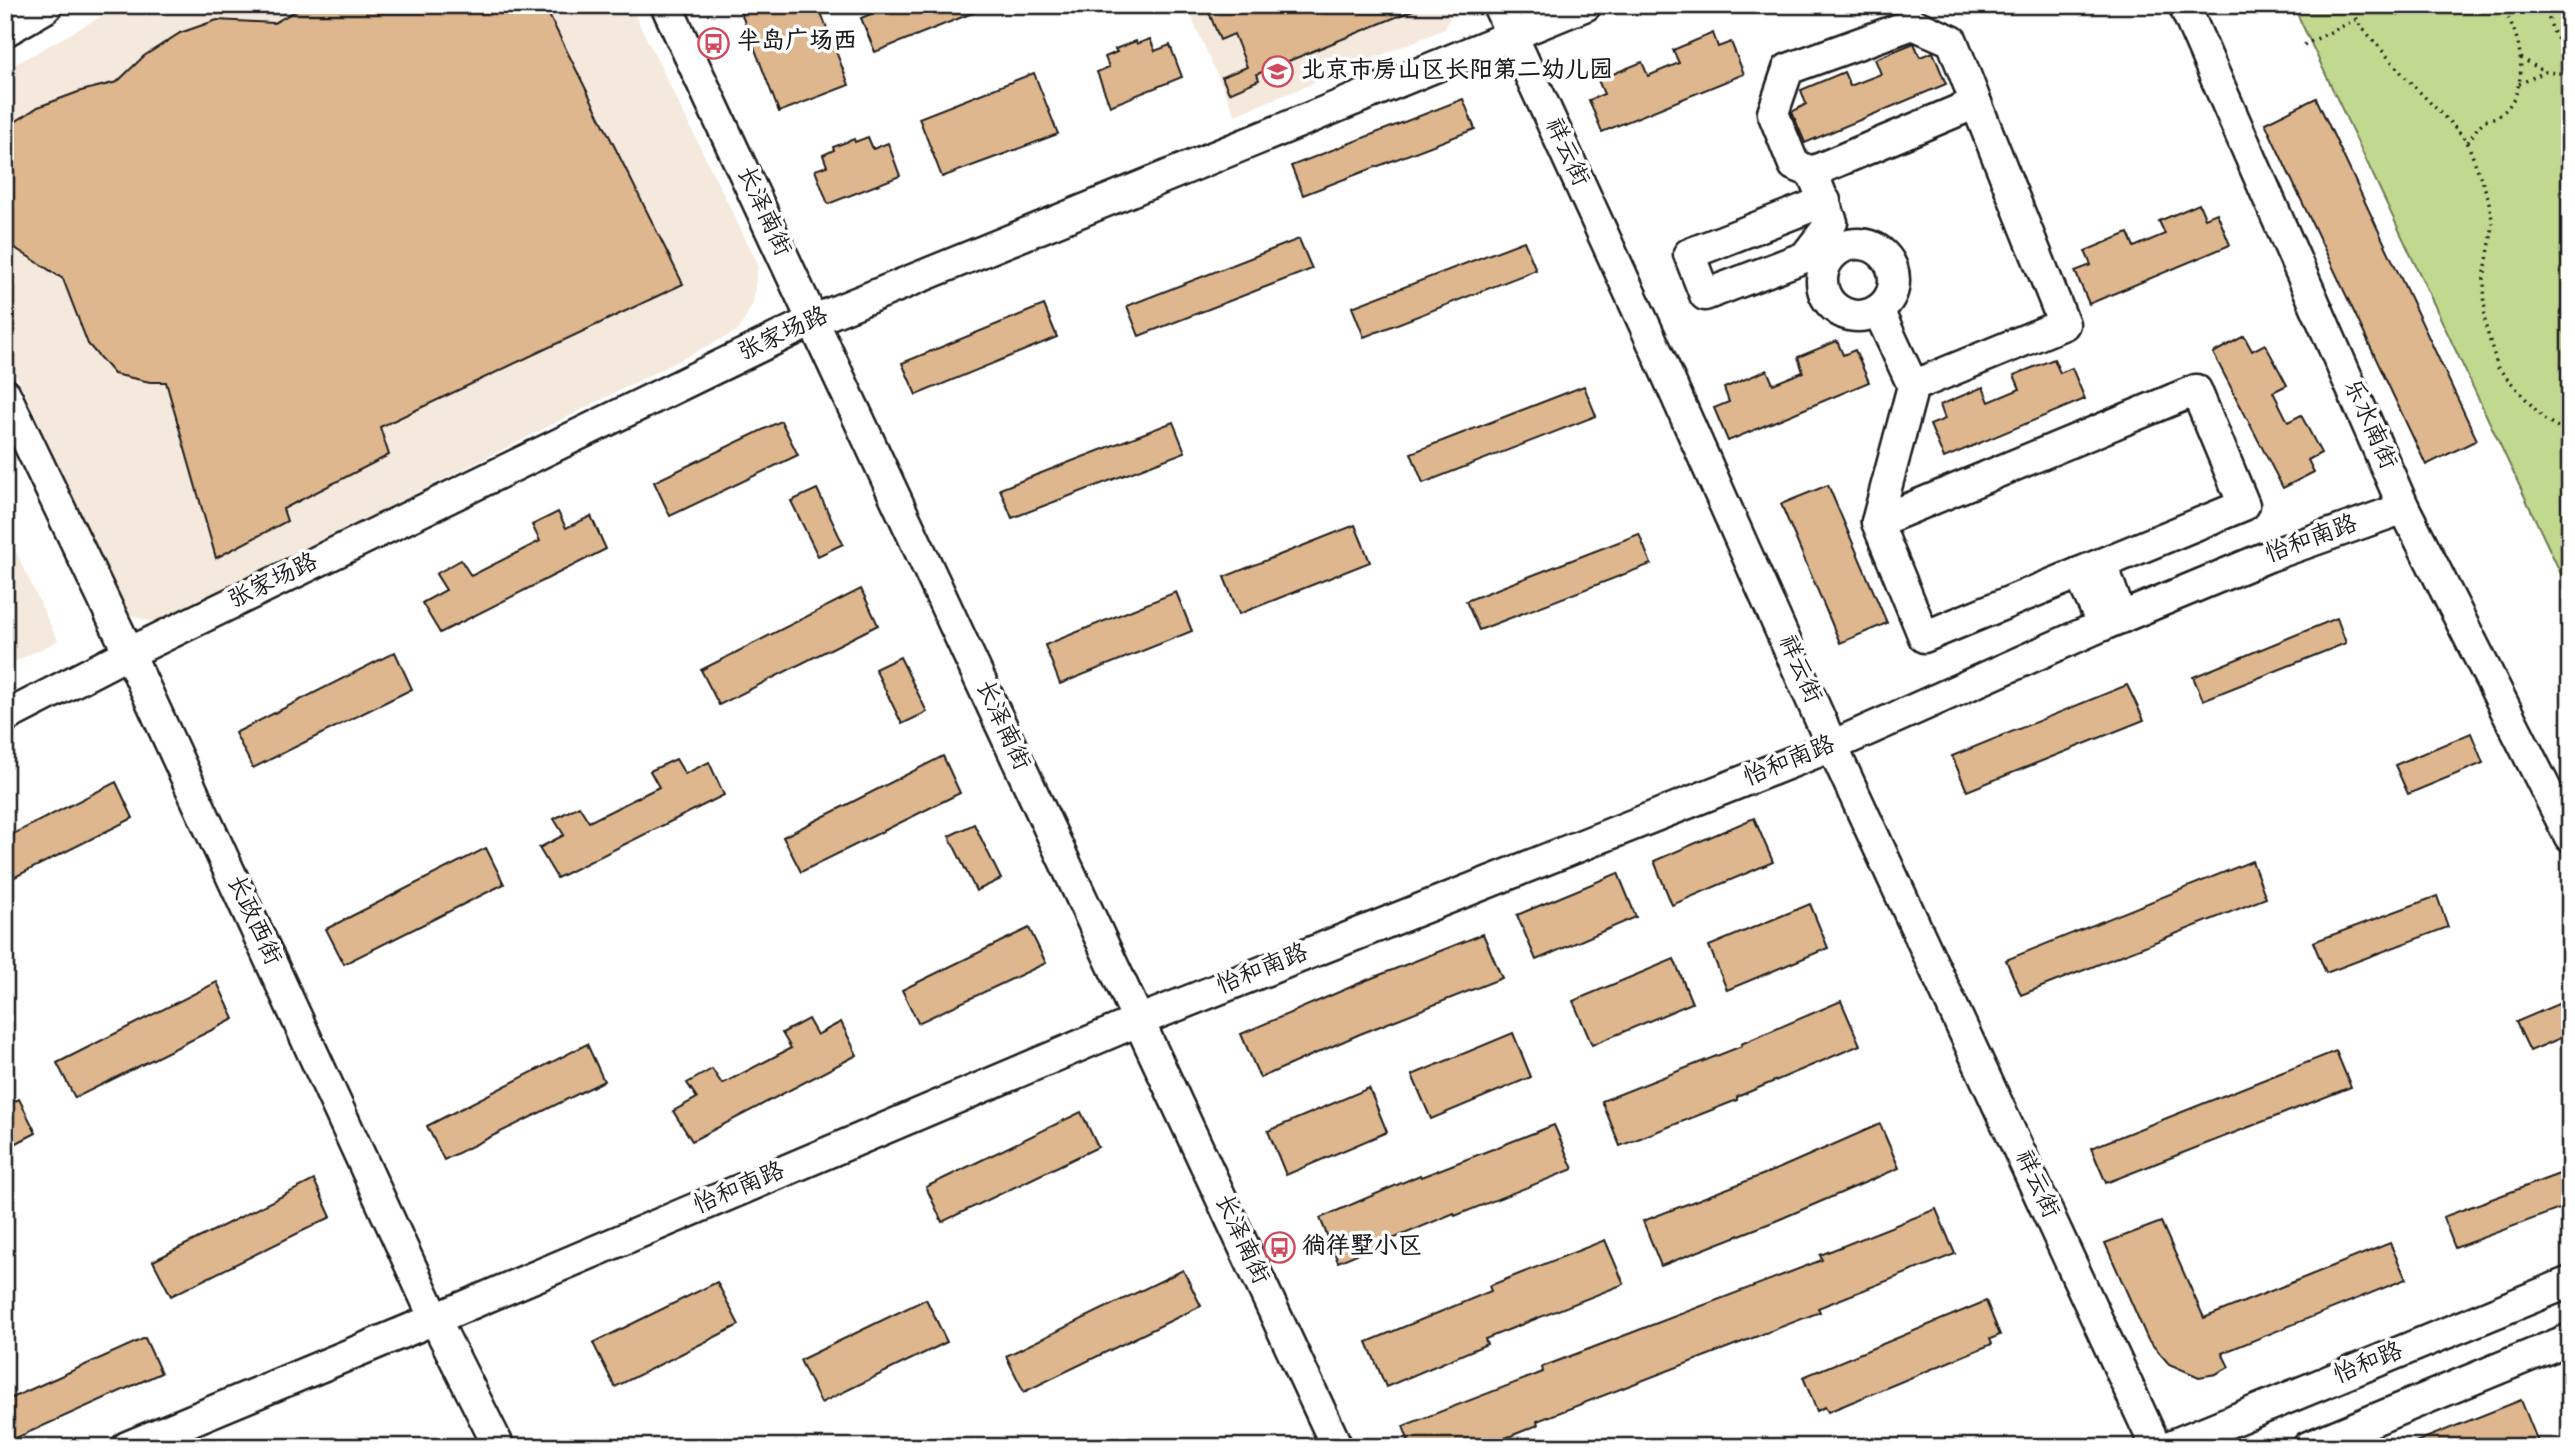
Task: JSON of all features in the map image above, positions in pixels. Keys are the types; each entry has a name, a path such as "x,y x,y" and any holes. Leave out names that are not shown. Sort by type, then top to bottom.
{"main road":[{"path":"5,27 43,5"}],"street":[{"name":"长泽南街","path":"666,5 1337,1447"},
{"name":"祥云街","path":"1498,5 1832,747 2156,1447"},
{"name":"张家场路","path":"5,717 129,653 812,321 1586,5"},
{"name":"乐水南街","path":"2184,5 2404,508 2570,837"},
{"path":"1913,386 2064,324 1952,41 1913,24 1788,69 1773,113 1794,165 1812,172 1976,103"},
{"path":"1812,172 1825,201 1832,222 1829,244 1824,269 1824,291 1829,301 1846,314 1857,316 1878,310 1887,301 1893,290 1891,265 1884,255 1861,244 1829,244 1805,257 1705,296 1689,254 1825,201"},
{"path":"1877,522 2196,390 2244,505 1924,637 1877,522 1913,386 1878,310"},
{"name":"长政西街","path":"5,394 129,653 435,1319 499,1447"},
{"name":"怡和南路","path":"127,1447 1138,1021 1832,747 2112,621 2269,556 2404,508"},
{"path":"2090,568 2112,621"},
{"name":"怡和路","path":"2168,1447 2570,1282"},
{"path":"2308,1447 2570,1339"}],"path":[{"path":"2350,5 2357,19 2406,78 2468,142 2488,197 2493,225 2484,278 2485,324 2498,368 2543,419 2570,434"},
{"path":"2468,142 2483,122 2501,115 2519,90 2521,58 2509,16 2499,5"},
{"path":"2544,5 2553,32 2570,61"},
{"path":"2304,45 2357,19"},
{"path":"2521,58 2545,72 2570,74"},
{"path":"2519,83 2545,72"}],"shaded area":[{"path":"122,5 630,5 758,264 753,303 739,330 158,624 128,614 5,351 5,70"},
{"name":"北京市房山区长阳第二幼儿园","path":"1186,5 1455,6 1445,29 1235,115"},
{"path":"5,529 58,641 5,666"}],"green space":[{"path":"2293,5 2570,5 2570,593"}],"building":[{"path":"306,5 544,5 683,284 380,427 389,455 283,509 287,521 216,558 166,382 150,382 114,374 88,344 63,279 12,246 5,235 5,134 9,126 38,107 81,91 117,82 144,56 180,33 217,20 274,23"},
{"path":"738,5 818,5 849,85 779,112"},
{"path":"876,5 990,6 875,52 861,18 878,11"},
{"path":"1206,5 1423,6 1257,74 1259,80 1229,93 1222,77 1247,67 1234,34 1220,40"},
{"path":"1713,33 1718,47 1731,42 1744,74 1602,132 1589,100 1604,94 1598,80 1642,62 1648,76 1679,63 1673,50"},
{"path":"1150,39 1155,51 1170,45 1182,77 1110,106 1097,72 1109,67 1105,57 1117,52 1115,49"},
{"path":"1914,43 1920,57 1933,52 1946,84 1805,143 1792,112 1806,104 1801,90 1844,72 1850,86 1881,74 1875,59"},
{"path":"1034,73 1058,134 942,177 919,118"},
{"path":"2316,98 2477,440 2426,465 2265,123"},
{"path":"1463,99 1475,129 1303,195 1291,166"},
{"path":"868,137 873,149 888,143 900,176 828,204 815,170 827,166 823,155 834,150 833,147"},
{"path":"2199,204 2205,218 2217,213 2230,245 2089,304 2075,271 2091,265 2085,251 2128,233 2134,247 2165,234 2159,221"},
{"path":"1299,239 1312,269 1139,336 1127,306"},
{"path":"1524,241 1536,270 1364,337 1352,307"},
{"path":"1044,305 1057,337 916,395 902,363"},
{"path":"2244,336 2252,351 2265,344 2287,385 2273,392 2288,422 2301,415 2321,453 2308,460 2314,472 2283,488 2213,353"},
{"path":"1837,341 1843,355 1855,350 1869,382 1728,441 1714,408 1729,402 1724,388 1767,370 1773,384 1803,372 1798,357"},
{"path":"2054,359 2060,373 2072,368 2085,399 1944,458 1930,425 1945,419 1940,405 1983,387 1989,402 2020,389 2014,375"},
{"path":"1584,386 1596,416 1423,483 1411,453"},
{"path":"781,421 798,455 670,516 654,482"},
{"path":"1173,422 1185,452 1012,518 1000,489"},
{"path":"1828,485 1887,623 1840,643 1781,504"},
{"path":"817,489 843,544 818,556 791,501"},
{"path":"558,512 566,528 591,516 606,549 440,633 422,603 446,590 436,574 461,560 471,576 540,541 532,525"},
{"path":"1355,525 1370,562 1239,614 1224,577"},
{"path":"1639,534 1651,564 1479,630 1466,601"},
{"path":"861,589 878,625 719,705 701,670"},
{"path":"1176,592 1192,631 1060,684 1045,645"},
{"path":"2337,618 2346,643 2203,700 2193,677"},
{"path":"395,652 412,689 253,768 235,733"},
{"path":"900,657 927,712 902,724 875,669"},
{"path":"2127,685 2144,720 1967,791 1952,756"},
{"path":"2471,733 2483,763 2408,794 2395,765"},
{"path":"943,756 960,793 801,872 783,837"},
{"path":"676,759 685,774 709,762 724,795 557,878 539,848 564,835 554,819 579,806 589,822 659,787 650,771"},
{"path":"116,782 133,818 5,882 5,838"},
{"path":"1754,818 1773,862 1672,905 1654,861"},
{"path":"974,824 1001,879 976,891 949,836"},
{"path":"486,848 504,884 344,964 326,929"},
{"path":"2252,861 2266,898 2021,995 2006,960"},
{"path":"1618,873 1636,917 1536,960 1517,915"},
{"path":"2437,896 2448,927 2326,973 2313,942"},
{"path":"1810,904 1828,948 1727,990 1709,946"},
{"path":"1029,928 1046,963 918,1023 902,990"},
{"path":"1483,934 1502,978 1360,1034 1260,1078 1241,1034"},
{"path":"1674,959 1692,1003 1592,1045 1573,1001"},
{"path":"217,982 234,1019 75,1098 57,1063"},
{"path":"2570,999 2570,1034 2530,1051 2516,1022"},
{"path":"1841,1001 1860,1045 1737,1097 1737,1100 1620,1146 1602,1101 1742,1046 1741,1044"},
{"path":"808,1019 817,1035 841,1022 857,1055 692,1141 673,1111 697,1098 687,1083 712,1069 722,1084 791,1048 782,1033"},
{"path":"1513,1033 1531,1077 1431,1119 1412,1075"},
{"path":"587,1044 604,1081 444,1160 427,1126"},
{"path":"2336,1051 2351,1087 2106,1183 2091,1148"},
{"path":"1369,1088 1387,1132 1286,1175 1268,1131"},
{"path":"19,1099 36,1133 5,1149 5,1106"},
{"path":"1081,1112 1098,1147 942,1222 926,1187"},
{"path":"1880,1124 1899,1168 1661,1266 1643,1221 1780,1168"},
{"path":"1554,1125 1573,1169 1455,1216 1454,1213 1338,1262 1320,1218 1420,1175 1421,1177"},
{"path":"2570,1170 2570,1205 2455,1248 2443,1217"},
{"path":"314,1180 331,1217 171,1296 153,1261"},
{"path":"1936,1209 1955,1254 1818,1308 1820,1312 1537,1421 1538,1425 1483,1447 1411,1447 1403,1426 1543,1372 1542,1367 1822,1260 1820,1255"},
{"path":"2161,1222 2204,1318 2390,1243 2406,1279 2222,1353 2229,1367 2216,1374 2199,1377 2169,1364 2148,1340 2105,1243"},
{"path":"1605,1240 1624,1284 1485,1339 1487,1344 1386,1387 1367,1342 1491,1291 1489,1286"},
{"path":"1183,1270 1201,1306 1024,1392 1006,1356"},
{"path":"717,1282 739,1325 615,1387 593,1343"},
{"path":"926,1299 947,1342 821,1403 800,1360"},
{"path":"1986,1301 2000,1335 1990,1339 1992,1344 1828,1412 1825,1407 1817,1411 1803,1377"},
{"path":"145,1338 161,1373 5,1443 5,1401"},
{"path":"2521,1400 2540,1447 2405,1446"}],"place":[{"name":"半岛广场西","path":"714,43"},
{"name":"北京市房山区长阳第二幼儿园","path":"1278,72"},
{"name":"徜徉墅小区","path":"1279,1248"}]}
